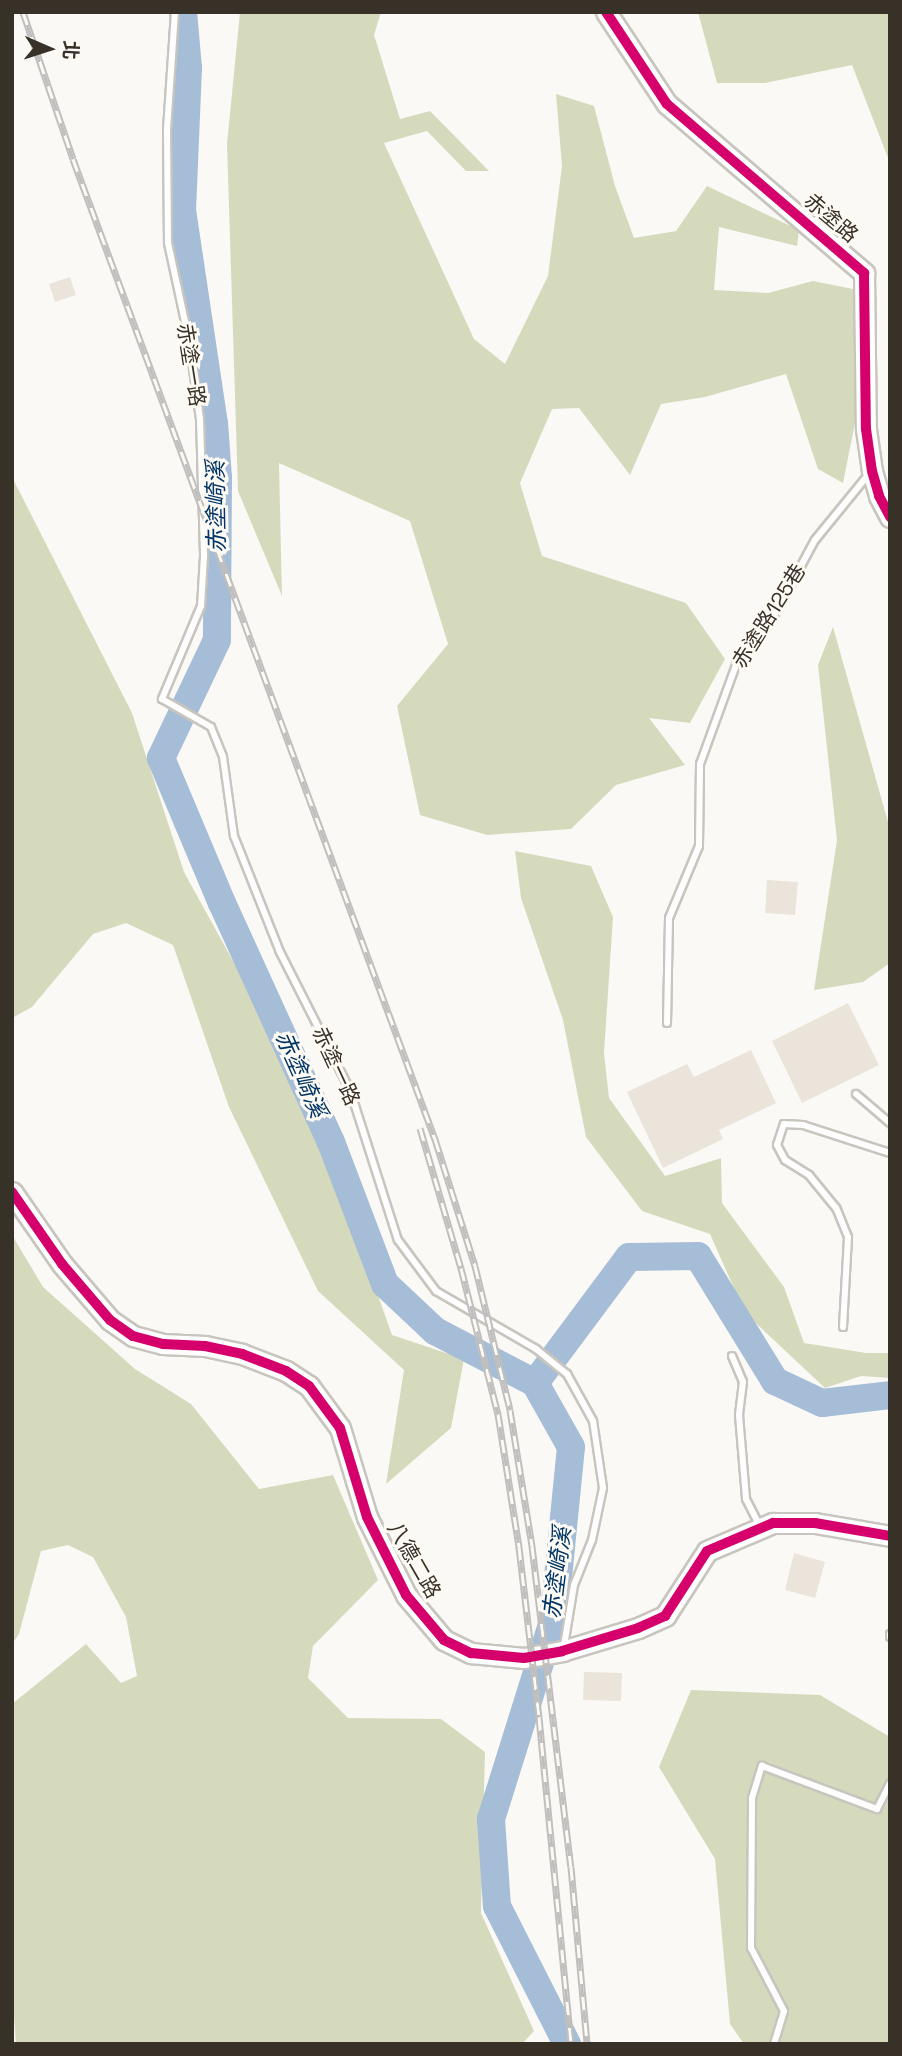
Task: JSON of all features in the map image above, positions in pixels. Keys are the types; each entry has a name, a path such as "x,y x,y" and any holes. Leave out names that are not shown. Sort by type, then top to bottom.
{"street":[{"name":"赤塗路","path":"606,12 667,104 864,273 866,429 876,476 890,517"},
{"name":"八德二路","path":"12,1192 62,1264 110,1320 133,1336 163,1344 205,1346 243,1354 286,1371 309,1386 340,1428 367,1517 407,1595 444,1640 471,1653 524,1658 563,1651 638,1628 665,1616 707,1551 773,1523 815,1523 890,1536"}],"lane":[{"name":"赤塗一路","path":"174,12 167,130 168,243 189,340 200,419 204,556 201,606 162,699 211,727 223,757 234,835 280,952 350,1090 398,1240 436,1291 537,1349 567,1374 593,1421 603,1488 592,1540 575,1585 563,1651"},
{"name":"赤塗路125巷","path":"667,1023 669,918 699,846 700,764 740,654 774,616 815,540 876,476"},
{"path":"856,1094 890,1122"},
{"path":"843,1327 848,1237 836,1208 809,1175 785,1160 777,1145 784,1124 803,1125 890,1153"},
{"path":"732,1356 743,1382 739,1415 746,1499 761,1527"},
{"path":"774,2044 784,2011 751,1948 752,1798 762,1766 877,1809 890,1783"}],"green space":[{"path":"240,12 381,12 374,35 400,119 430,111 489,171 466,171 427,131 384,143 474,339 505,364 548,276 562,166 556,94 594,106 615,186 634,238 676,231 707,186 799,230 797,246 719,227 714,290 768,293 813,281 853,289 856,418 843,483 818,469 786,374 705,397 661,404 630,475 579,408 552,409 520,483 542,556 686,603 725,659 690,723 649,718 685,765 616,785 571,829 487,835 420,815 397,706 448,644 410,521 279,463 282,596 238,491 227,144"},
{"path":"698,12 890,12 890,163 852,65 765,83 717,83"},
{"path":"12,477 132,713 184,872 308,1097 392,1335 464,1359 451,1428 386,1484 404,1370 318,1291 229,1107 173,945 126,923 93,934 32,1007 12,1018"},
{"path":"833,627 890,829 890,963 863,982 814,990 837,840 818,665"},
{"path":"515,851 591,866 613,917 604,1053 609,1098 665,1176 721,1158 722,1203 784,1287 804,1343 866,1353 890,1353 890,1378 861,1376 825,1388 745,1313 710,1234 642,1211 586,1137 563,1020 521,898"},
{"path":"12,1235 43,1287 135,1369 191,1404 259,1489 333,1475 378,1580 313,1646 308,1678 348,1718 441,1719 485,1752 481,1913 534,2031 522,2044 16,2044 12,1988 12,1704 86,1644 121,1683 137,1676 126,1617 93,1557 68,1545 41,1551 19,1634 12,1644"},
{"path":"691,1690 820,1695 890,1737 890,2044 744,2044 730,2024 715,1859 659,1767"}],"building":[{"path":"70,277 76,295 55,302 49,284"},
{"path":"767,880 798,882 795,915 765,913"},
{"path":"848,1003 879,1065 802,1103 772,1041"},
{"path":"751,1050 776,1103 719,1130 723,1139 663,1168 627,1092 687,1064 694,1077"},
{"path":"794,1553 825,1562 815,1598 785,1590"},
{"path":"584,1672 622,1673 621,1701 583,1700"}],"waterway":[{"name":"赤塗崎溪","path":"183,12 188,68 182,210 214,423 218,478 217,640 161,758 222,903 331,1142 385,1284 435,1331 535,1383 571,1447 554,1618 491,1819 497,1906 567,2044"},
{"path":"535,1383 629,1257 698,1256 775,1381 822,1403 890,1395"}],"railway":[{"path":"23,12 73,159 435,1139 475,1266 510,1410 532,1546 571,1867 587,2044"},
{"path":"420,1128 461,1268 498,1414 519,1547 539,1717 571,2044"}],"cycle path":[{"path":"606,12 667,104 864,273 866,429 872,471 879,496 890,517"},
{"path":"12,1192 62,1264 110,1320 133,1336 163,1344 205,1346 242,1354 286,1371 309,1386 340,1428 367,1517 406,1595 444,1640 471,1653 524,1658 562,1651 638,1628 665,1616 707,1551 773,1523 815,1523 890,1536"}]}
